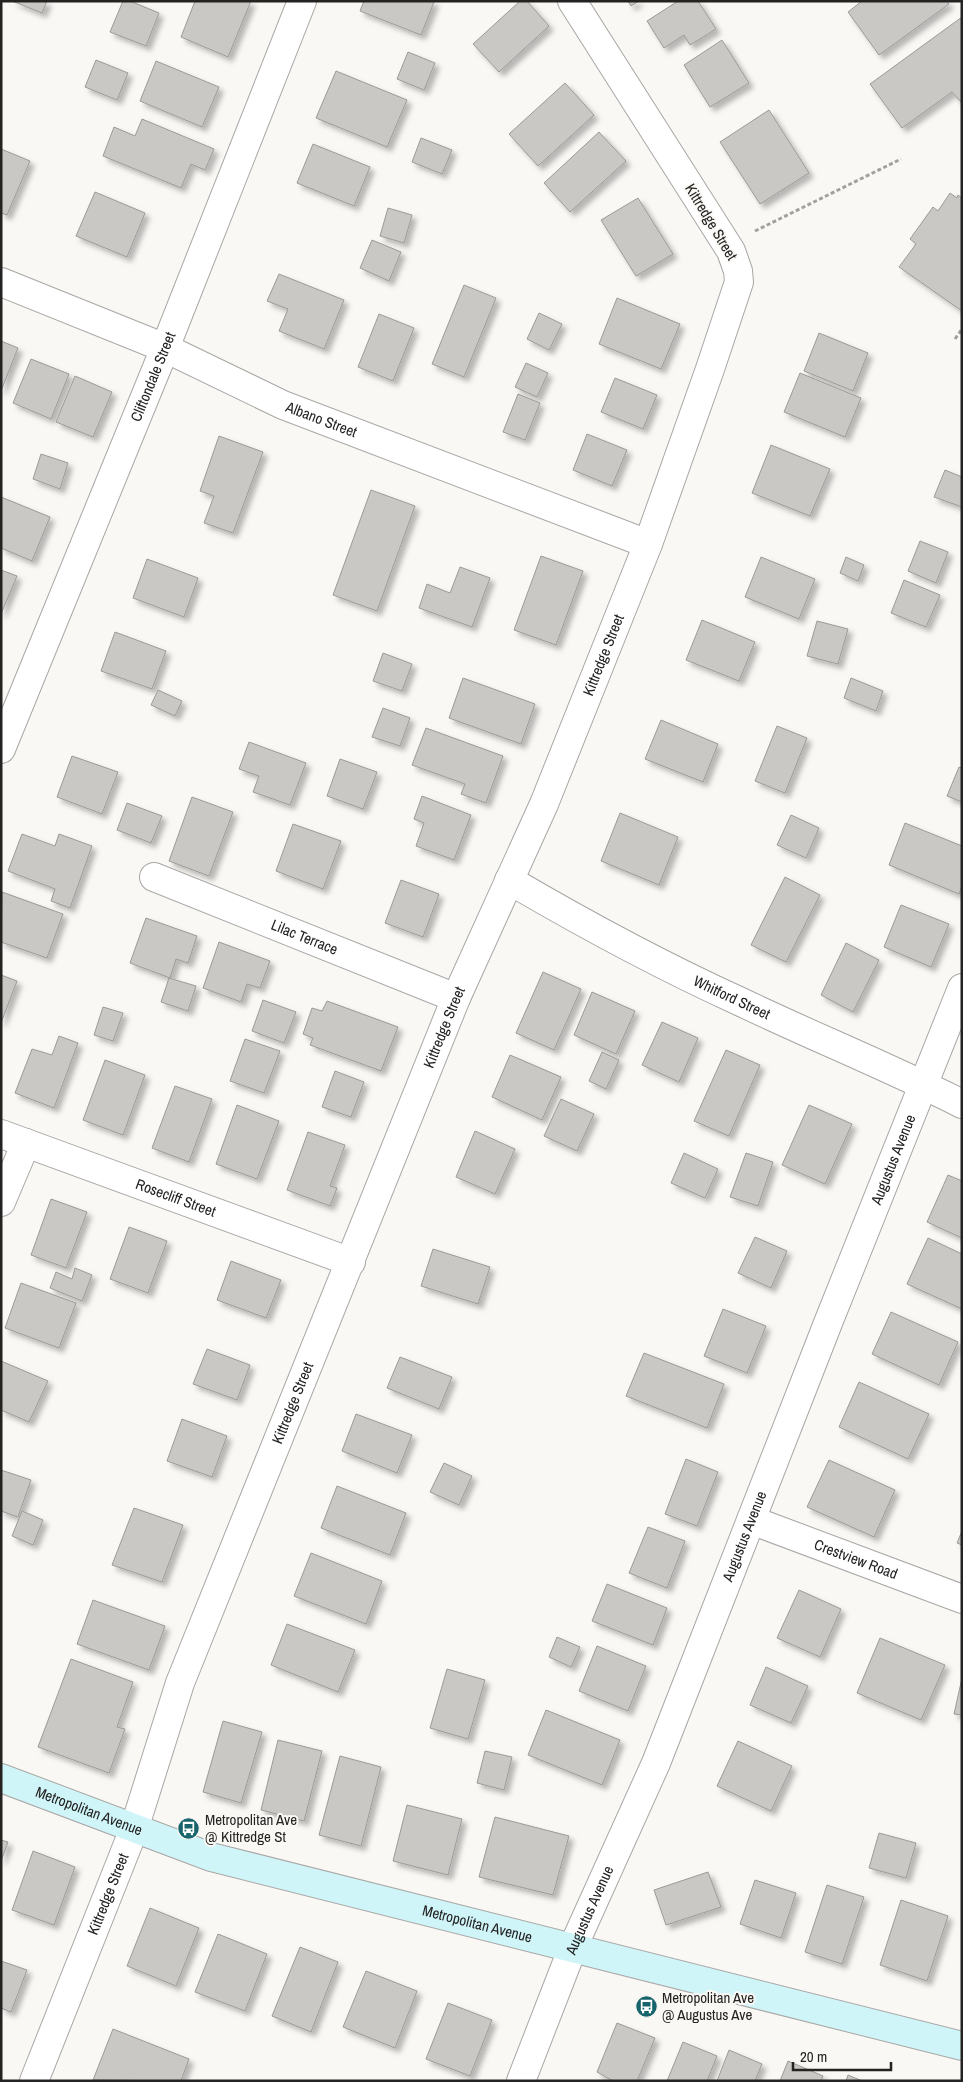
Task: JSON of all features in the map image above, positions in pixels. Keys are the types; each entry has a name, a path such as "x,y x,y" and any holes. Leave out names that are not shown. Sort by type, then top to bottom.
{"street":[{"name":"Cliftondale Street","path":"1,749 165,348 302,1"},
{"name":"Kittredge Street","path":"34,2081 134,1829 180,1683 456,998 544,804 648,544 710,368 739,277 731,251 572,1"},
{"name":"Albano Street","path":"1,282 165,348 283,405 648,544"},
{"name":"Lilac Terrace","path":"154,877 456,998"},
{"name":"Whitford Street","path":"509,880 565,913 739,1002 924,1084 962,1104"},
{"name":"Augustus Avenue","path":"521,2081 573,1947 656,1763 962,988"},
{"name":"Rosecliff Street","path":"14,1139 350,1262"},
{"path":"1,1202 14,1139"},
{"name":"Crestview Road","path":"751,1520 962,1599"},
{"name":"Metropolitan Avenue","path":"1,1778 211,1857 962,2046"}],"path":[{"path":"748,235 901,159"},
{"path":"955,339 962,329"}],"building":[{"path":"12,1 47,1 42,13"},
{"path":"123,1 130,1 159,13 146,46 110,32"},
{"path":"195,1 251,1 228,57 181,37"},
{"path":"364,1 434,2 421,35 360,11"},
{"path":"520,1 527,1 549,26 499,72 473,44"},
{"path":"628,1 639,1 631,6"},
{"path":"678,1 698,1 716,29 690,45 684,35 664,48 647,21"},
{"path":"862,1 947,1 949,4 879,55 848,12"},
{"path":"962,17 962,103 952,92 902,128 870,84"},
{"path":"722,40 749,83 710,107 684,65"},
{"path":"408,52 435,63 424,90 397,79"},
{"path":"96,60 128,73 117,100 85,87"},
{"path":"156,61 219,87 202,127 140,101"},
{"path":"336,71 407,100 387,147 316,118"},
{"path":"565,83 594,115 538,166 509,134"},
{"path":"769,110 809,173 760,204 720,142"},
{"path":"142,119 214,149 205,170 191,164 181,188 103,156 114,127 135,136"},
{"path":"599,132 626,161 570,212 544,183"},
{"path":"421,138 452,150 442,174 412,162"},
{"path":"313,144 370,167 354,206 297,183"},
{"path":"1,149 30,161 7,215 1,213"},
{"path":"95,192 145,213 127,257 76,236"},
{"path":"950,193 957,198 958,195 962,198 962,311 899,267 916,244 910,239 933,207 938,211"},
{"path":"638,198 673,254 636,276 601,220"},
{"path":"388,208 412,215 404,243 380,236"},
{"path":"372,240 401,252 389,281 360,268"},
{"path":"279,274 344,300 324,349 279,331 288,309 267,301"},
{"path":"464,285 496,298 464,377 432,364"},
{"path":"617,298 680,324 661,369 599,344"},
{"path":"539,313 562,324 549,350 527,339"},
{"path":"379,314 414,328 393,381 358,367"},
{"path":"819,333 868,353 853,391 804,371"},
{"path":"1,341 18,348 1,391"},
{"path":"31,359 69,374 51,419 13,403"},
{"path":"526,363 548,373 537,397 515,387"},
{"path":"800,373 861,398 845,437 784,412"},
{"path":"75,376 112,392 93,437 56,422"},
{"path":"615,378 657,395 643,429 601,412"},
{"path":"518,394 540,403 525,440 503,432"},
{"path":"587,434 627,450 612,486 573,470"},
{"path":"219,436 263,452 233,533 204,523 214,496 200,491"},
{"path":"771,445 830,469 810,516 752,493"},
{"path":"41,454 68,463 60,489 33,479"},
{"path":"945,470 962,477 962,507 934,497"},
{"path":"371,490 415,506 377,611 333,595"},
{"path":"1,497 50,517 32,561 1,548"},
{"path":"920,541 948,552 936,583 908,571"},
{"path":"541,556 583,571 556,645 514,630"},
{"path":"761,557 815,579 799,619 745,597"},
{"path":"846,557 864,565 858,581 840,573"},
{"path":"147,559 198,578 184,617 133,598"},
{"path":"460,567 490,578 472,627 419,608 427,584 450,593"},
{"path":"1,570 17,576 1,614"},
{"path":"904,580 940,595 926,627 891,613"},
{"path":"702,620 755,642 739,681 686,660"},
{"path":"817,621 848,629 838,664 807,656"},
{"path":"115,632 166,651 152,689 101,671"},
{"path":"383,653 412,664 402,691 373,681"},
{"path":"463,678 535,704 521,744 449,718"},
{"path":"851,678 883,691 876,711 844,698"},
{"path":"158,690 182,701 175,716 151,705"},
{"path":"383,708 410,718 400,746 372,737"},
{"path":"661,720 718,744 703,782 645,759"},
{"path":"777,726 807,738 785,793 755,781"},
{"path":"426,728 503,756 486,803 461,794 465,784 412,765"},
{"path":"249,742 306,763 290,805 253,792 259,776 239,769"},
{"path":"72,756 118,772 102,814 57,797"},
{"path":"340,759 377,772 363,809 327,796"},
{"path":"959,767 962,768 962,802 947,796"},
{"path":"422,796 471,815 454,860 416,846 424,823 414,819"},
{"path":"192,797 233,812 209,876 169,861"},
{"path":"127,803 162,816 151,843 117,830"},
{"path":"620,813 678,837 659,885 601,861"},
{"path":"791,815 819,828 806,858 777,845"},
{"path":"905,823 962,846 962,886 959,894 889,865"},
{"path":"293,824 341,841 323,889 276,871"},
{"path":"22,834 55,846 59,834 92,846 70,908 51,901 55,889 8,871"},
{"path":"785,877 820,895 786,962 751,945"},
{"path":"401,880 439,894 423,937 385,923"},
{"path":"2,892 63,914 47,958 1,942"},
{"path":"901,905 949,924 931,967 884,947"},
{"path":"146,918 197,936 188,963 176,959 170,978 130,963"},
{"path":"219,942 270,961 260,988 247,984 241,1002 203,988"},
{"path":"846,943 879,960 853,1012 821,995"},
{"path":"543,972 581,989 554,1050 516,1033"},
{"path":"1,975 17,981 1,1023"},
{"path":"169,978 196,986 188,1011 161,1002"},
{"path":"592,992 635,1011 616,1054 574,1035"},
{"path":"263,1000 296,1012 284,1043 252,1031"},
{"path":"327,1001 398,1027 381,1071 310,1045 313,1038 303,1034 312,1008 322,1011"},
{"path":"103,1007 123,1013 113,1041 94,1035"},
{"path":"662,1022 698,1038 679,1082 642,1065"},
{"path":"59,1036 78,1043 54,1108 15,1093 32,1049 52,1055"},
{"path":"245,1039 280,1051 264,1093 230,1081"},
{"path":"726,1050 760,1065 729,1136 694,1121"},
{"path":"602,1052 619,1060 606,1089 589,1081"},
{"path":"510,1055 561,1077 542,1120 492,1097"},
{"path":"105,1060 145,1075 123,1135 83,1120"},
{"path":"335,1071 364,1082 351,1117 322,1107"},
{"path":"175,1086 212,1099 189,1162 152,1148"},
{"path":"561,1099 594,1114 577,1151 544,1136"},
{"path":"237,1105 279,1121 257,1179 216,1164"},
{"path":"809,1105 852,1124 825,1184 782,1165"},
{"path":"475,1131 515,1149 495,1194 456,1177"},
{"path":"308,1132 345,1145 330,1186 337,1188 330,1206 287,1190"},
{"path":"684,1153 718,1169 705,1198 671,1183"},
{"path":"746,1153 773,1162 758,1206 730,1197"},
{"path":"948,1175 962,1181 962,1238 927,1222"},
{"path":"51,1199 87,1212 66,1268 31,1255"},
{"path":"129,1227 167,1241 148,1293 110,1279"},
{"path":"755,1237 787,1251 771,1288 738,1273"},
{"path":"928,1238 962,1254 962,1309 907,1284"},
{"path":"433,1249 490,1267 478,1304 421,1286"},
{"path":"231,1261 281,1280 266,1318 217,1300"},
{"path":"75,1268 92,1275 82,1301 50,1288 56,1272 72,1279"},
{"path":"21,1283 76,1303 59,1348 5,1328"},
{"path":"723,1309 766,1326 747,1373 704,1356"},
{"path":"891,1312 958,1342 939,1385 872,1354"},
{"path":"207,1349 250,1365 237,1400 193,1384"},
{"path":"644,1353 724,1384 707,1428 626,1396"},
{"path":"400,1357 452,1377 439,1409 387,1388"},
{"path":"1,1361 48,1381 29,1422 1,1410"},
{"path":"859,1382 929,1414 908,1459 839,1427"},
{"path":"356,1414 412,1435 397,1473 342,1451"},
{"path":"182,1419 227,1436 212,1477 167,1461"},
{"path":"686,1459 718,1472 697,1526 665,1514"},
{"path":"829,1460 895,1490 874,1537 807,1507"},
{"path":"444,1463 472,1476 459,1505 430,1492"},
{"path":"1,1470 31,1480 18,1517 1,1511"},
{"path":"337,1486 406,1513 390,1555 321,1528"},
{"path":"134,1508 183,1525 162,1582 112,1565"},
{"path":"22,1511 43,1520 33,1545 12,1536"},
{"path":"648,1527 685,1541 667,1588 629,1573"},
{"path":"962,1531 962,1545 957,1543"},
{"path":"311,1553 382,1581 366,1624 294,1596"},
{"path":"607,1584 667,1608 653,1645 592,1621"},
{"path":"799,1590 841,1609 820,1657 777,1638"},
{"path":"93,1600 165,1626 149,1670 77,1644"},
{"path":"287,1624 355,1650 338,1692 271,1665"},
{"path":"557,1637 580,1647 571,1667 549,1657"},
{"path":"880,1638 945,1665 921,1720 857,1693"},
{"path":"597,1646 646,1666 628,1711 579,1691"},
{"path":"71,1659 133,1682 117,1727 125,1729 109,1773 38,1747"},
{"path":"766,1667 808,1686 791,1723 750,1705"},
{"path":"447,1669 485,1680 468,1739 430,1728"},
{"path":"962,1678 962,1715 954,1714"},
{"path":"546,1710 620,1740 602,1785 528,1755"},
{"path":"223,1721 262,1732 241,1803 203,1792"},
{"path":"278,1740 322,1751 304,1821 261,1810"},
{"path":"738,1741 792,1766 771,1811 717,1786"},
{"path":"485,1751 512,1757 504,1790 477,1783"},
{"path":"340,1756 381,1767 361,1846 319,1835"},
{"path":"407,1805 462,1819 448,1875 393,1861"},
{"path":"495,1817 569,1836 553,1895 479,1877"},
{"path":"879,1833 916,1843 906,1878 869,1868"},
{"path":"1,1840 8,1842 1,1861"},
{"path":"33,1851 75,1867 54,1925 12,1910"},
{"path":"708,1872 721,1907 666,1925 654,1890"},
{"path":"755,1880 796,1893 781,1938 740,1924"},
{"path":"827,1885 864,1897 842,1964 805,1952"},
{"path":"901,1900 948,1916 927,1981 880,1965"},
{"path":"150,1908 199,1928 176,1986 127,1966"},
{"path":"218,1934 267,1954 245,2011 195,1992"},
{"path":"300,1947 338,1962 311,2032 272,2016"},
{"path":"1,1961 27,1970 11,2012 1,2008"},
{"path":"366,1971 417,1991 395,2048 343,2027"},
{"path":"448,2003 492,2020 470,2076 426,2059"},
{"path":"617,2023 655,2038 637,2081 613,2081 597,2072"},
{"path":"113,2029 189,2059 181,2081 93,2080"},
{"path":"683,2042 717,2056 707,2081 667,2081"},
{"path":"729,2050 762,2064 755,2081 717,2081"},
{"path":"788,2061 823,2076 821,2081 780,2081"},
{"path":"848,2075 862,2081 846,2081"}],"place":[{"name":"Metropolitan Ave @ Kittredge St","path":"189,1829"},
{"name":"Metropolitan Ave @ Augustus Ave","path":"646,2007"}]}
